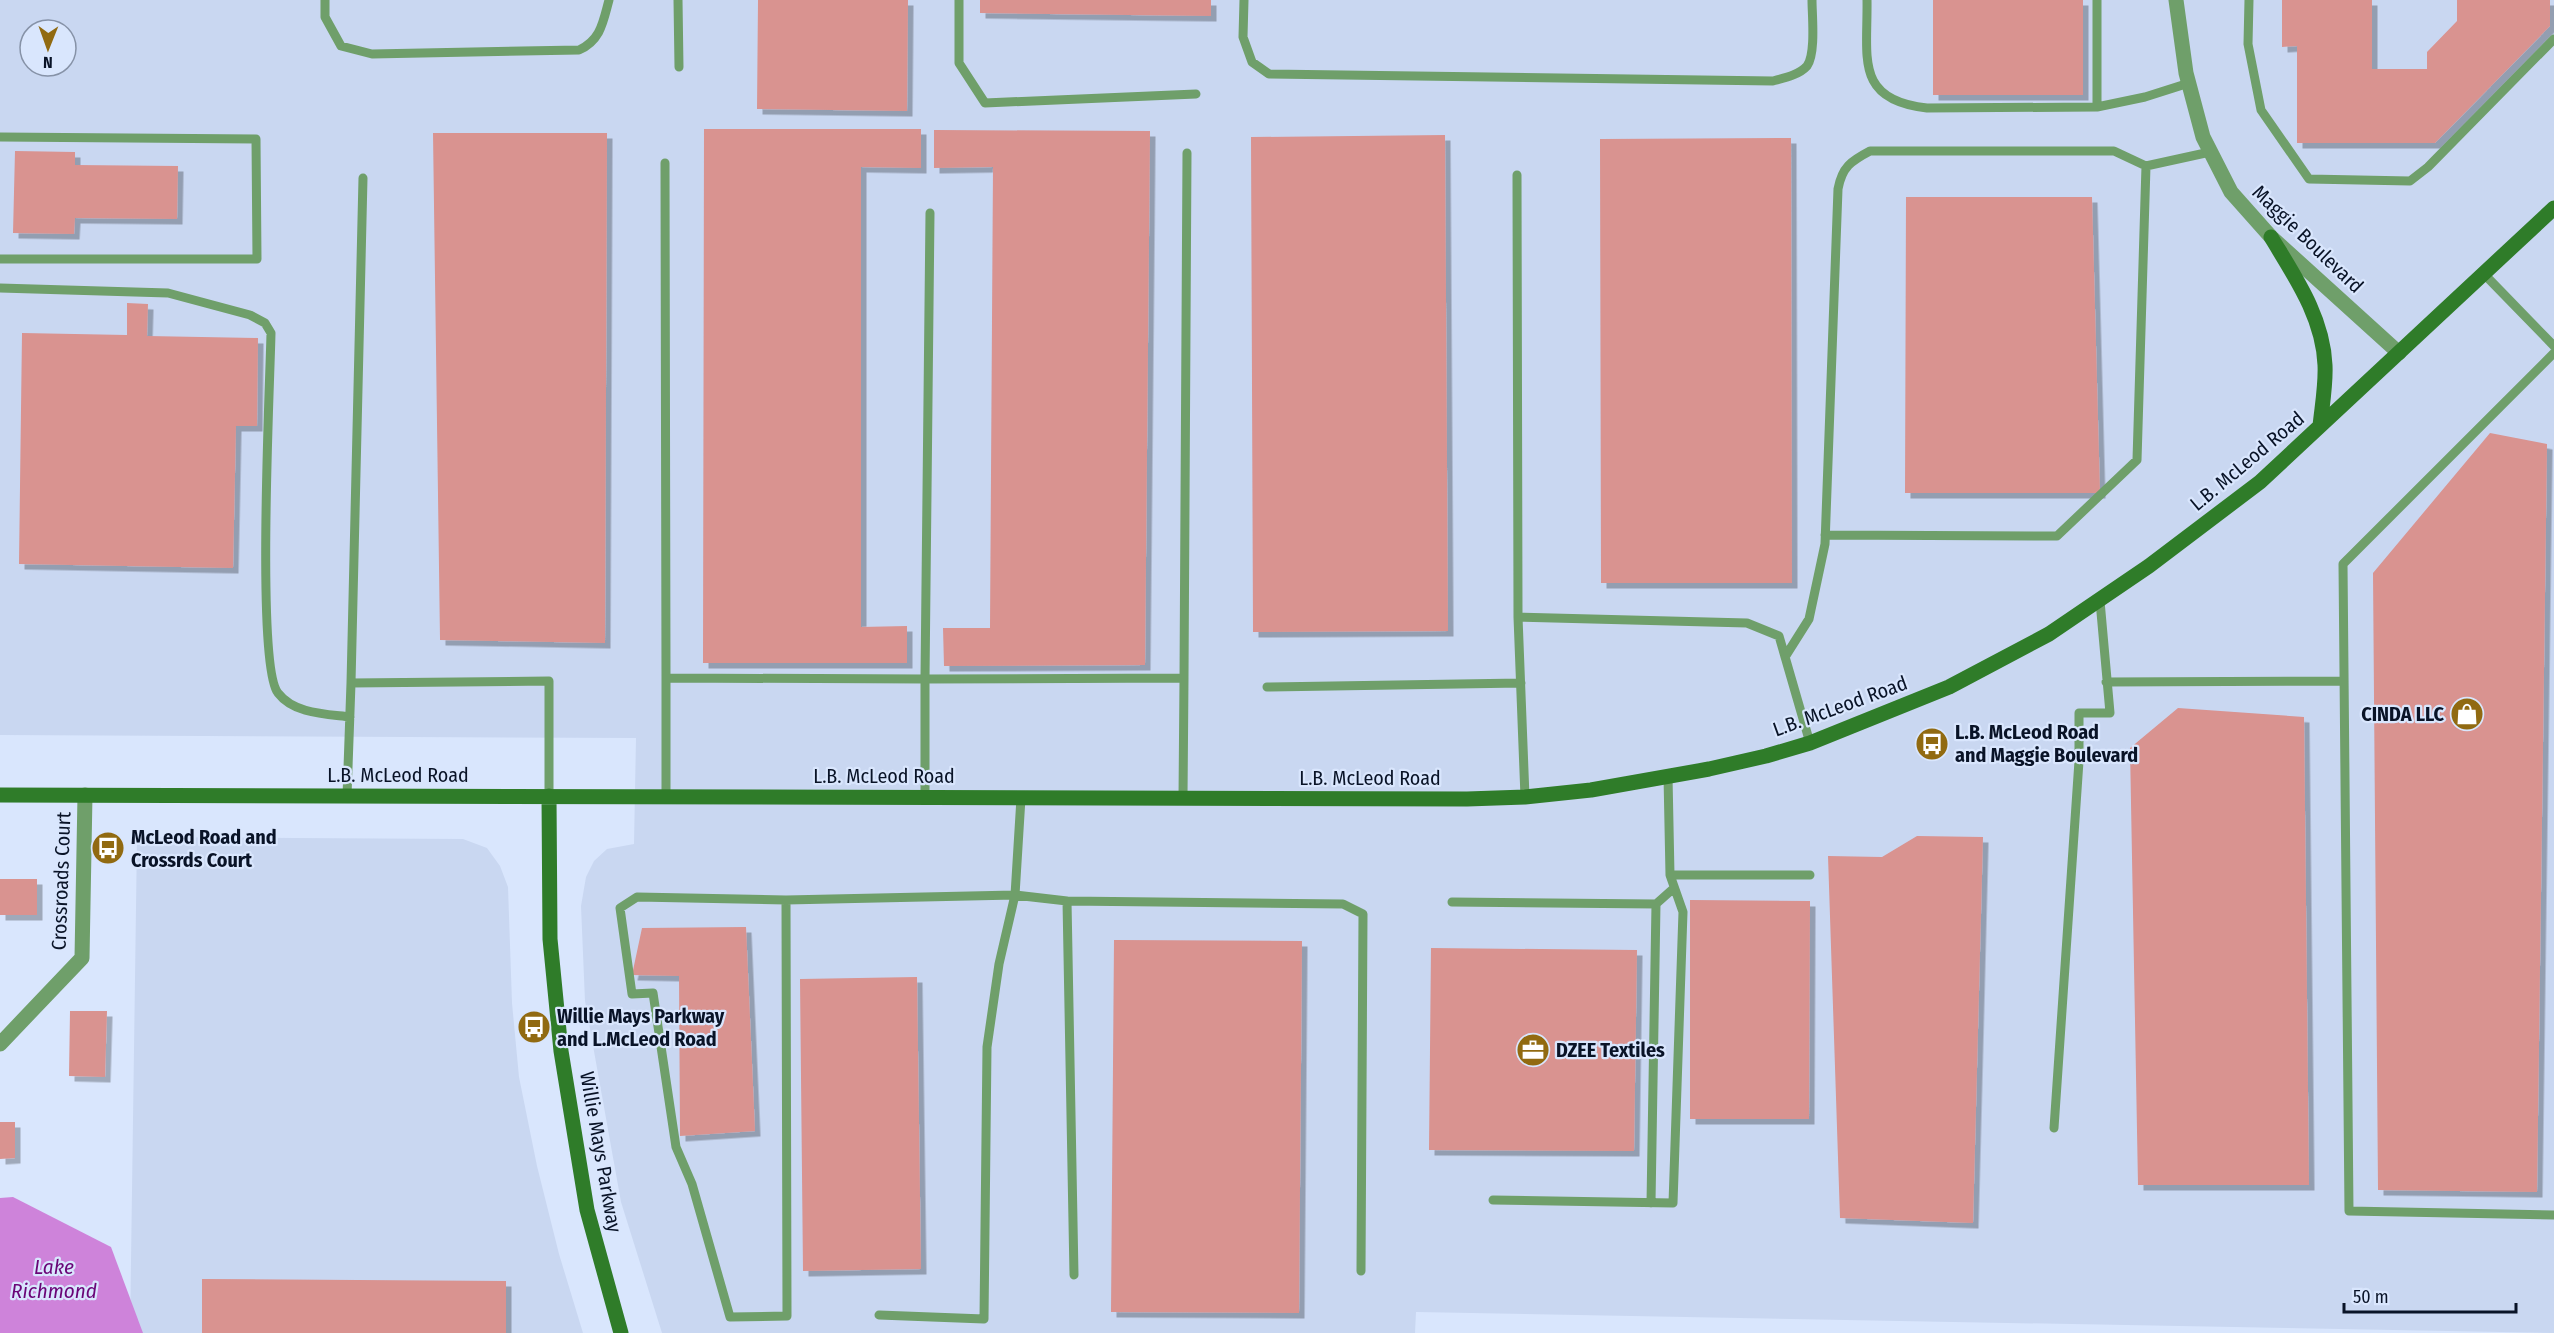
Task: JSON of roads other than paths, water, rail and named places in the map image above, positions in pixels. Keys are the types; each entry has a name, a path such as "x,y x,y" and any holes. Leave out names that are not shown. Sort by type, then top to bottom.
{"street":[{"name":"Maggie Boulevard","path":"2176,0 2188,82 2202,137 2231,192 2271,237 2400,353"},
{"name":"L.B. McLeod Road","path":"0,795 1467,799 1525,797 1591,790 1709,769 1810,743 1949,687 2049,634 2100,601 2260,482 2485,275 2554,208"},
{"path":"2271,237 2307,298 2322,336 2325,366 2320,426"},
{"name":"Crossroads Court","path":"0,1044 82,958 85,795"},
{"name":"Willie Mays Parkway","path":"549,796 550,939 561,1051 586,1210 621,1333"}],"lane":[{"path":"325,0 325,17 341,46 372,54 579,50 591,45 601,32 609,0"},
{"path":"678,0 679,67"},
{"path":"959,0 959,63 985,102 1196,94"},
{"path":"1244,0 1243,37 1252,62 1269,74 1773,81 1797,73 1807,67 1812,58 1812,0"},
{"path":"1867,0 1868,74 1879,90 1891,99 1907,106 1927,108 2097,107 2145,97 2188,82"},
{"path":"2097,0 2097,107"},
{"path":"2249,0 2248,44 2261,110 2309,179 2410,181 2428,167 2554,39"},
{"path":"0,137 256,139 257,259 0,259"},
{"path":"1785,657 1809,619 1825,535 1838,189 1844,167 1870,151 2114,151 2146,166 2210,152"},
{"path":"1183,798 1186,153"},
{"path":"665,163 666,797"},
{"path":"1825,535 2057,536 2137,460 2146,166"},
{"path":"1517,175 1518,617 1525,797"},
{"path":"347,796 363,178"},
{"path":"925,798 930,213"},
{"path":"2485,275 2554,346"},
{"path":"0,288 168,293 222,306 250,315 265,323 271,333 267,520 268,658 272,681 278,693 306,711 350,717"},
{"path":"2554,353 2343,564 2349,1211 2554,1215"},
{"path":"2054,1128 2079,761 2079,713 2110,713 2100,601"},
{"path":"1518,617 1748,623 1779,636 1810,743"},
{"path":"666,678 1184,678"},
{"path":"351,683 549,681 549,796"},
{"path":"2106,682 2344,681"},
{"path":"1267,687 1521,683"},
{"path":"1493,1200 1673,1203 1683,912 1670,875 1668,776"},
{"path":"879,1315 984,1319 987,1047 999,964 1015,895 1021,798"},
{"path":"1670,875 1810,875"},
{"path":"1452,902 1656,904 1674,888"},
{"path":"786,900 787,1316 730,1317 692,1184 676,1147 653,993 632,994 620,908 637,897 786,900 1015,895 1067,901 1343,904 1363,914 1361,1271"},
{"path":"1067,901 1074,1275"},
{"path":"1651,1203 1656,904"}],"water":[{"name":"Lake Richmond","path":"13,1197 111,1247 143,1333 0,1333 0,1198"}],"place":[{"name":"CINDA LLC","path":"2467,714"},
{"name":"L.B. McLeod Road and Maggie Boulevard","path":"1932,744"},
{"name":"McLeod Road and Crossrds Court","path":"108,848"},
{"name":"Willie Mays Parkway and L.McLeod Road","path":"534,1027"},
{"name":"DZEE Textiles","path":"1533,1050"}]}
